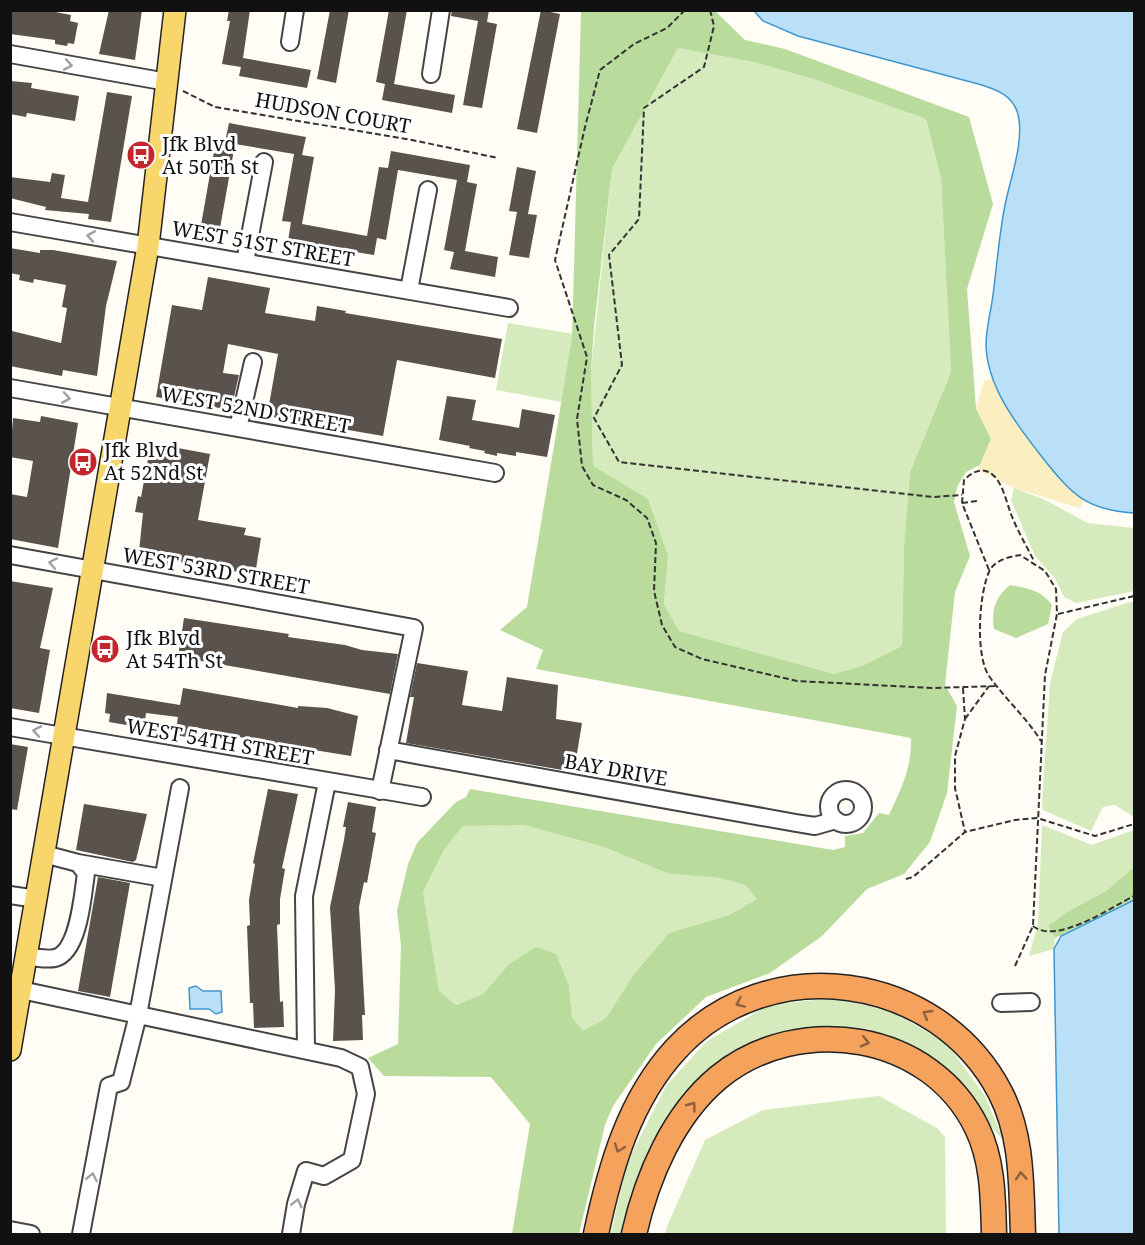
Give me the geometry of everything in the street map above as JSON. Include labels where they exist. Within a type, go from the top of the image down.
[{"type":"highway","points":[[596,1234],[610,1173],[628,1125],[651,1080],[675,1049],[714,1017],[747,999],[783,989],[827,985],[871,991],[910,1005],[952,1032],[980,1060],[1000,1093],[1014,1128],[1020,1168],[1023,1234]]},
{"type":"highway","points":[[634,1234],[644,1197],[664,1149],[684,1116],[709,1086],[729,1069],[764,1050],[800,1040],[827,1038],[865,1042],[902,1055],[935,1076],[954,1095],[976,1125],[986,1150],[992,1176],[994,1234]]},
{"type":"main road","points":[[10,1050],[63,736],[95,571],[148,246],[175,10]]},
{"type":"street","points":[[290,42],[295,10]]},
{"type":"street","points":[[431,74],[441,10]]},
{"type":"street","points":[[10,54],[167,82]]},
{"type":"street","points":[[245,262],[264,162]]},
{"type":"street","points":[[409,290],[428,190]]},
{"type":"street","name":"WEST 51ST STREET","points":[[10,222],[509,308]]},
{"type":"street","points":[[238,428],[253,362]]},
{"type":"street","name":"WEST 52ND STREET","points":[[10,388],[495,473]]},
{"type":"street","name":"WEST 53RD STREET","points":[[10,555],[414,628],[388,750]]},
{"type":"street","name":"WEST 54TH STREET","points":[[10,726],[422,797]]},
{"type":"street","points":[[380,791],[388,750]]},
{"type":"street","name":"BAY DRIVE","points":[[388,750],[815,826],[836,820]]},
{"type":"street","points":[[306,1050],[304,896],[327,782]]},
{"type":"street","points":[[81,1234],[110,1086],[121,1082],[138,1015],[180,788]]},
{"type":"street","points":[[44,854],[78,863],[164,878]]},
{"type":"street","points":[[27,957],[56,958],[70,948],[77,928],[87,873],[78,863]]},
{"type":"street","points":[[10,895],[37,899]]},
{"type":"street","points":[[21,990],[306,1050],[353,1061],[360,1067],[366,1094],[352,1160],[324,1176],[306,1171],[296,1204],[291,1234]]},
{"type":"street","points":[[1001,1003],[1031,1002]]},
{"type":"street","points":[[10,1230],[31,1234]]},
{"type":"path","points":[[685,10],[667,28],[634,44],[600,70],[582,138],[555,260],[586,357],[577,419],[582,466],[593,485],[626,500],[647,518],[656,543],[654,591],[662,625],[675,647],[702,660],[797,681],[932,688],[998,686]]},
{"type":"path","points":[[710,10],[714,26],[704,67],[644,108],[639,219],[609,255],[622,365],[594,418],[619,462],[933,497],[962,495]]},
{"type":"path","name":"HUDSON COURT","points":[[167,82],[215,107],[412,140],[498,158]]},
{"type":"path","points":[[1034,561],[1011,514],[1002,489],[993,475],[983,470],[972,472],[964,480],[962,503],[989,570],[978,628],[988,674],[1029,721],[1041,741]]},
{"type":"path","points":[[962,503],[977,501]]},
{"type":"path","points":[[989,570],[1003,559],[1020,555],[1034,561],[1045,571],[1056,590],[1057,614],[1045,675],[1033,926],[1015,966]]},
{"type":"path","points":[[1057,614],[1134,596]]},
{"type":"path","points":[[965,719],[989,686]]},
{"type":"path","points":[[963,687],[965,719],[955,756],[956,788],[965,832]]},
{"type":"path","points":[[906,879],[913,877],[965,832],[1015,820],[1037,818],[1095,836],[1134,824]]},
{"type":"path","points":[[1033,926],[1040,932],[1064,932],[1134,896]]},
{"type":"green space","points":[[581,11],[715,11],[745,40],[785,49],[969,117],[993,204],[967,289],[976,408],[991,439],[980,465],[966,472],[957,487],[954,502],[970,556],[955,592],[945,685],[957,706],[947,793],[930,842],[904,874],[867,889],[822,936],[770,973],[706,997],[656,1044],[613,1106],[605,1125],[579,1234],[512,1234],[530,1124],[491,1077],[384,1076],[368,1058],[398,1044],[401,945],[397,911],[408,864],[417,843],[456,802],[466,797],[470,789],[833,850],[845,847],[845,836],[863,833],[879,813],[889,815],[905,778],[911,749],[911,738],[536,669],[543,650],[500,630],[527,607],[572,338]],"holes":[[[678,48],[753,62],[813,79],[926,119],[941,178],[951,372],[910,472],[904,546],[902,646],[864,665],[834,674],[679,631],[664,604],[668,556],[648,499],[593,466],[591,371],[612,169]],[[524,825],[604,847],[669,874],[720,878],[745,885],[757,899],[729,915],[669,933],[634,974],[606,1018],[583,1031],[572,1017],[569,986],[556,954],[536,947],[508,965],[483,994],[456,1005],[439,991],[423,892],[444,850],[463,826]]]},
{"type":"green space","points":[[678,48],[753,62],[813,79],[926,119],[941,178],[951,372],[910,472],[904,546],[902,646],[864,665],[834,674],[679,631],[664,604],[668,556],[593,466],[591,371],[612,169]]},
{"type":"green space","points":[[508,323],[574,334],[562,402],[496,390]]},
{"type":"green space","points":[[1014,488],[1043,499],[1088,523],[1134,528],[1134,591],[1076,603],[1064,597],[1055,578],[1035,556],[1011,500]]},
{"type":"green space","points":[[1010,585],[1033,590],[1048,600],[1052,605],[1048,624],[1016,638],[994,629],[995,605]]},
{"type":"green space","points":[[1134,602],[1134,817],[1115,805],[1103,807],[1091,831],[1043,810],[1050,683],[1063,632],[1077,619]]},
{"type":"green space","points":[[524,825],[604,847],[669,874],[720,878],[745,885],[757,899],[729,915],[669,933],[634,974],[606,1018],[583,1031],[572,1017],[569,986],[508,965],[483,994],[456,1005],[439,992],[423,892],[444,850],[463,826]]},
{"type":"green space","points":[[1042,825],[1092,845],[1134,830],[1134,867],[1106,891],[1067,912],[1048,926],[1055,938],[1054,949],[1029,956],[1038,924]]},
{"type":"green space","points":[[1134,867],[1134,899],[1055,938],[1048,926],[1067,912],[1106,891]]},
{"type":"green space","points":[[833,998],[894,1012],[947,1044],[985,1096],[1004,1141],[991,1127],[967,1087],[923,1052],[865,1028],[789,1030],[734,1053],[688,1090],[655,1146],[624,1234],[611,1234],[626,1165],[666,1086],[707,1041],[769,1005]]},
{"type":"green space","points":[[879,1096],[937,1128],[945,1137],[946,1234],[665,1234],[705,1140],[763,1110]]},
{"type":"sand","points":[[992,378],[1034,444],[1084,502],[1079,508],[1014,488],[978,470],[991,439],[976,408],[984,381]]},
{"type":"water","points":[[754,11],[1134,11],[1134,513],[1092,504],[1072,491],[1032,445],[1005,405],[992,376],[986,345],[987,333],[1003,216],[1020,133],[1017,111],[1011,101],[998,91],[982,85],[798,36],[763,21]]},
{"type":"water","points":[[1134,900],[1134,1234],[1059,1234],[1054,949],[1061,936]]},
{"type":"water","points":[[196,986],[203,991],[221,991],[222,1012],[216,1014],[209,1009],[190,1009],[189,988]]},
{"type":"building","points":[[10,10],[45,10],[71,15],[70,21],[78,23],[74,44],[68,43],[67,46],[55,44],[55,40],[10,34]]},
{"type":"building","points":[[109,10],[142,10],[135,60],[99,54]]},
{"type":"building","points":[[229,10],[250,10],[243,58],[311,70],[307,88],[239,76],[241,67],[222,64],[230,21],[227,21]]},
{"type":"building","points":[[330,10],[349,10],[336,83],[317,79]]},
{"type":"building","points":[[389,10],[407,10],[394,84],[455,95],[452,113],[382,100],[385,84],[376,82]]},
{"type":"building","points":[[452,10],[489,10],[487,22],[497,24],[482,108],[463,105],[478,21],[451,16]]},
{"type":"building","points":[[541,10],[560,14],[537,133],[517,129]]},
{"type":"building","points":[[10,81],[32,83],[31,88],[79,96],[75,121],[27,113],[26,117],[10,114]]},
{"type":"building","points":[[107,92],[132,96],[111,222],[88,219],[89,214],[45,210],[46,207],[10,198],[10,177],[50,182],[52,173],[65,175],[61,198],[88,202]]},
{"type":"building","points":[[229,123],[306,137],[302,155],[314,157],[302,224],[367,236],[379,167],[388,168],[391,151],[470,165],[467,182],[477,184],[465,251],[498,257],[495,277],[450,269],[454,252],[444,250],[457,180],[398,170],[386,240],[377,238],[374,255],[288,241],[291,222],[282,221],[294,154],[235,144],[220,228],[201,225],[216,140],[225,142]]},
{"type":"building","points":[[517,167],[536,171],[528,214],[537,215],[529,258],[509,255],[517,212],[509,211]]},
{"type":"building","points":[[10,248],[40,253],[40,250],[53,250],[117,261],[106,306],[97,376],[63,370],[62,376],[10,366],[12,331],[61,343],[67,308],[62,307],[66,285],[34,279],[33,283],[19,280],[20,275],[10,273]]},
{"type":"building","points":[[208,277],[270,288],[265,313],[315,321],[317,306],[346,311],[345,313],[502,339],[495,378],[397,360],[383,436],[267,416],[278,354],[228,344],[223,373],[239,375],[231,410],[156,397],[172,305],[202,310]]},
{"type":"building","points":[[447,396],[476,400],[472,420],[519,428],[522,409],[555,415],[547,457],[516,452],[516,456],[497,453],[497,456],[469,448],[470,446],[439,440]]},
{"type":"building","points":[[41,416],[78,423],[58,548],[10,539],[10,494],[27,497],[33,461],[10,457],[13,418],[40,422]]},
{"type":"building","points":[[151,443],[210,454],[198,520],[246,528],[244,535],[261,538],[255,575],[175,561],[174,567],[138,561],[143,513],[135,512],[138,496],[141,497]]},
{"type":"building","points":[[10,581],[53,588],[40,648],[50,650],[39,713],[10,708]]},
{"type":"building","points":[[184,618],[289,634],[288,637],[345,645],[362,650],[398,654],[390,694],[178,657]]},
{"type":"building","points":[[417,663],[468,671],[462,705],[502,711],[507,677],[558,685],[556,719],[582,723],[574,772],[406,743],[414,697],[410,697]]},
{"type":"building","points":[[183,688],[298,708],[298,706],[327,708],[358,716],[351,756],[253,740],[195,727],[193,738],[175,735],[178,717],[146,713],[144,728],[109,722],[110,714],[105,713],[107,693],[180,705]]},
{"type":"building","points":[[10,744],[28,747],[17,810],[10,809]]},
{"type":"building","points":[[268,789],[298,794],[282,868],[285,869],[280,899],[280,924],[277,925],[280,1002],[283,1001],[284,1027],[254,1028],[253,1003],[250,1003],[247,926],[250,925],[249,900],[255,864],[253,863]]},
{"type":"building","points":[[348,802],[376,807],[372,832],[376,833],[367,883],[364,882],[359,907],[365,1015],[362,1015],[363,1040],[333,1041],[335,990],[330,907],[344,840],[346,827],[343,827]]},
{"type":"building","points":[[84,804],[147,814],[136,860],[133,862],[76,850]]},
{"type":"building","points":[[98,877],[130,883],[110,997],[78,991]]},
{"type":"place","name":"Jfk Blvd At 50Th St","points":[[141,155]]},
{"type":"place","name":"Jfk Blvd At 52Nd St","points":[[83,462]]},
{"type":"place","name":"Jfk Blvd At 54Th St","points":[[105,649]]}]
